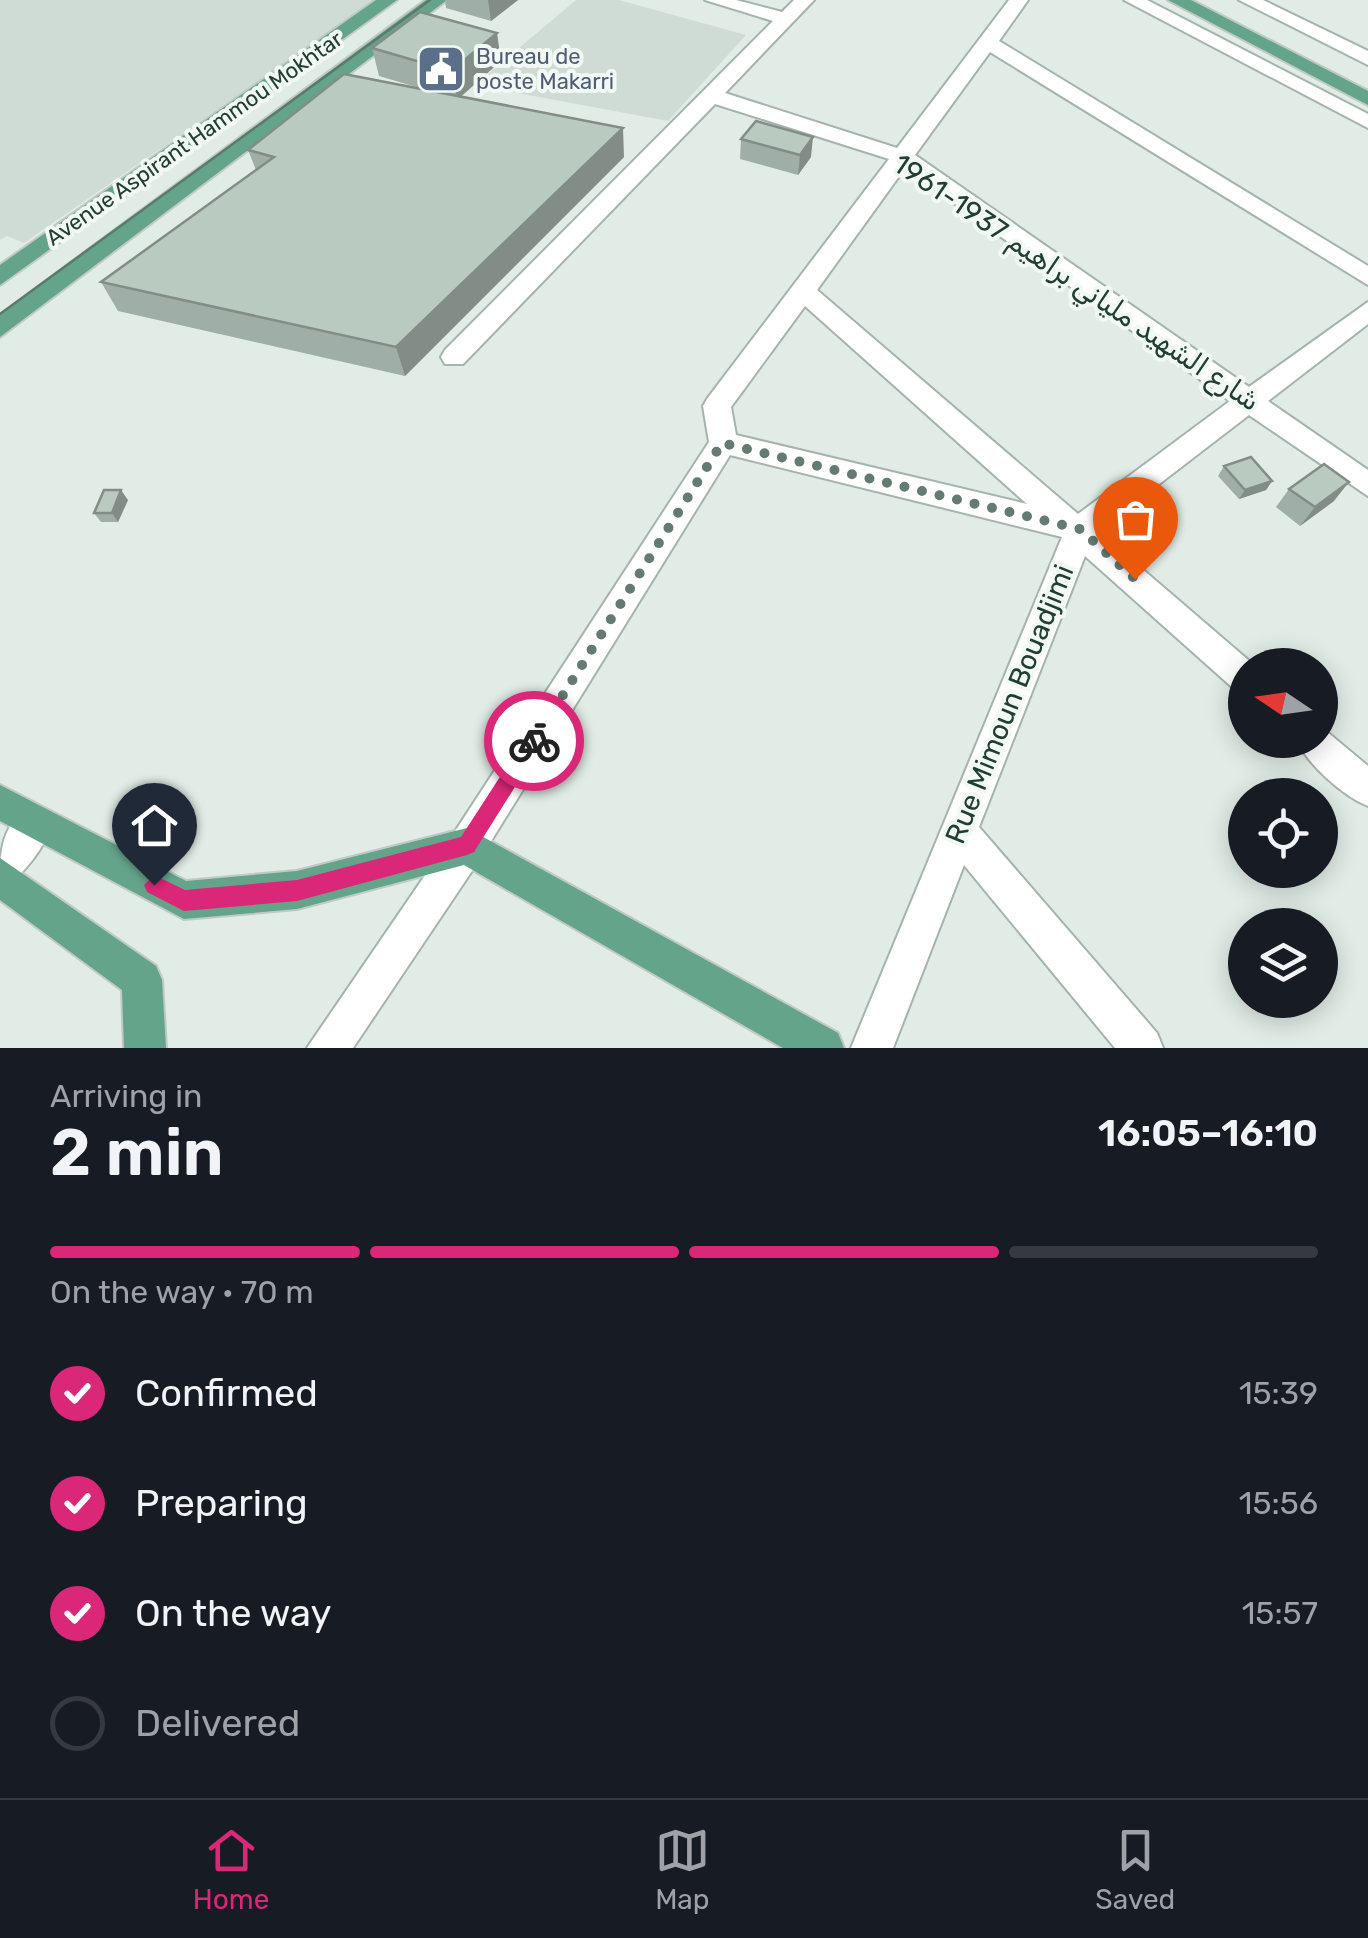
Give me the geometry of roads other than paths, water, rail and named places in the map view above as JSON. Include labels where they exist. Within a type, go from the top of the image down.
[{"type":"main road","name":"Avenue Aspirant Hammou Mokhtar","points":[[0,277],[388,0]]},
{"type":"main road","points":[[0,328],[438,0]]},
{"type":"main road","points":[[1176,0],[1368,99]]},
{"type":"main road","points":[[1202,0],[1368,84]]},
{"type":"main road","points":[[0,802],[184,900],[297,890],[467,846],[823,1048]]},
{"type":"main road","points":[[0,877],[142,980],[144,1048]]},
{"type":"street","points":[[714,0],[786,19]]},
{"type":"street","points":[[454,356],[805,0]]},
{"type":"street","points":[[328,1048],[467,846],[722,443],[717,406],[1019,0]]},
{"type":"street","points":[[1133,0],[1368,122]]},
{"type":"street","points":[[1248,0],[1368,59]]},
{"type":"street","points":[[989,43],[1368,277]]},
{"type":"street","name":"شارع الشهيد ملياني براهيم 1937-1961","points":[[712,96],[904,157],[1368,485]]},
{"type":"street","points":[[802,290],[1080,529],[1228,663]]},
{"type":"street","name":"Rue Mimoun Bouadjimi","points":[[872,1048],[1080,529],[1368,312]]},
{"type":"street","points":[[722,443],[1080,529]]},
{"type":"street","points":[[1334,758],[1368,789]]},
{"type":"street","points":[[0,869],[36,824]]},
{"type":"street","points":[[958,831],[1142,1048]]},
{"type":"tram line","points":[[0,314],[430,0]]},
{"type":"place","name":"Bureau de poste Makarri","points":[[441,69]]}]
